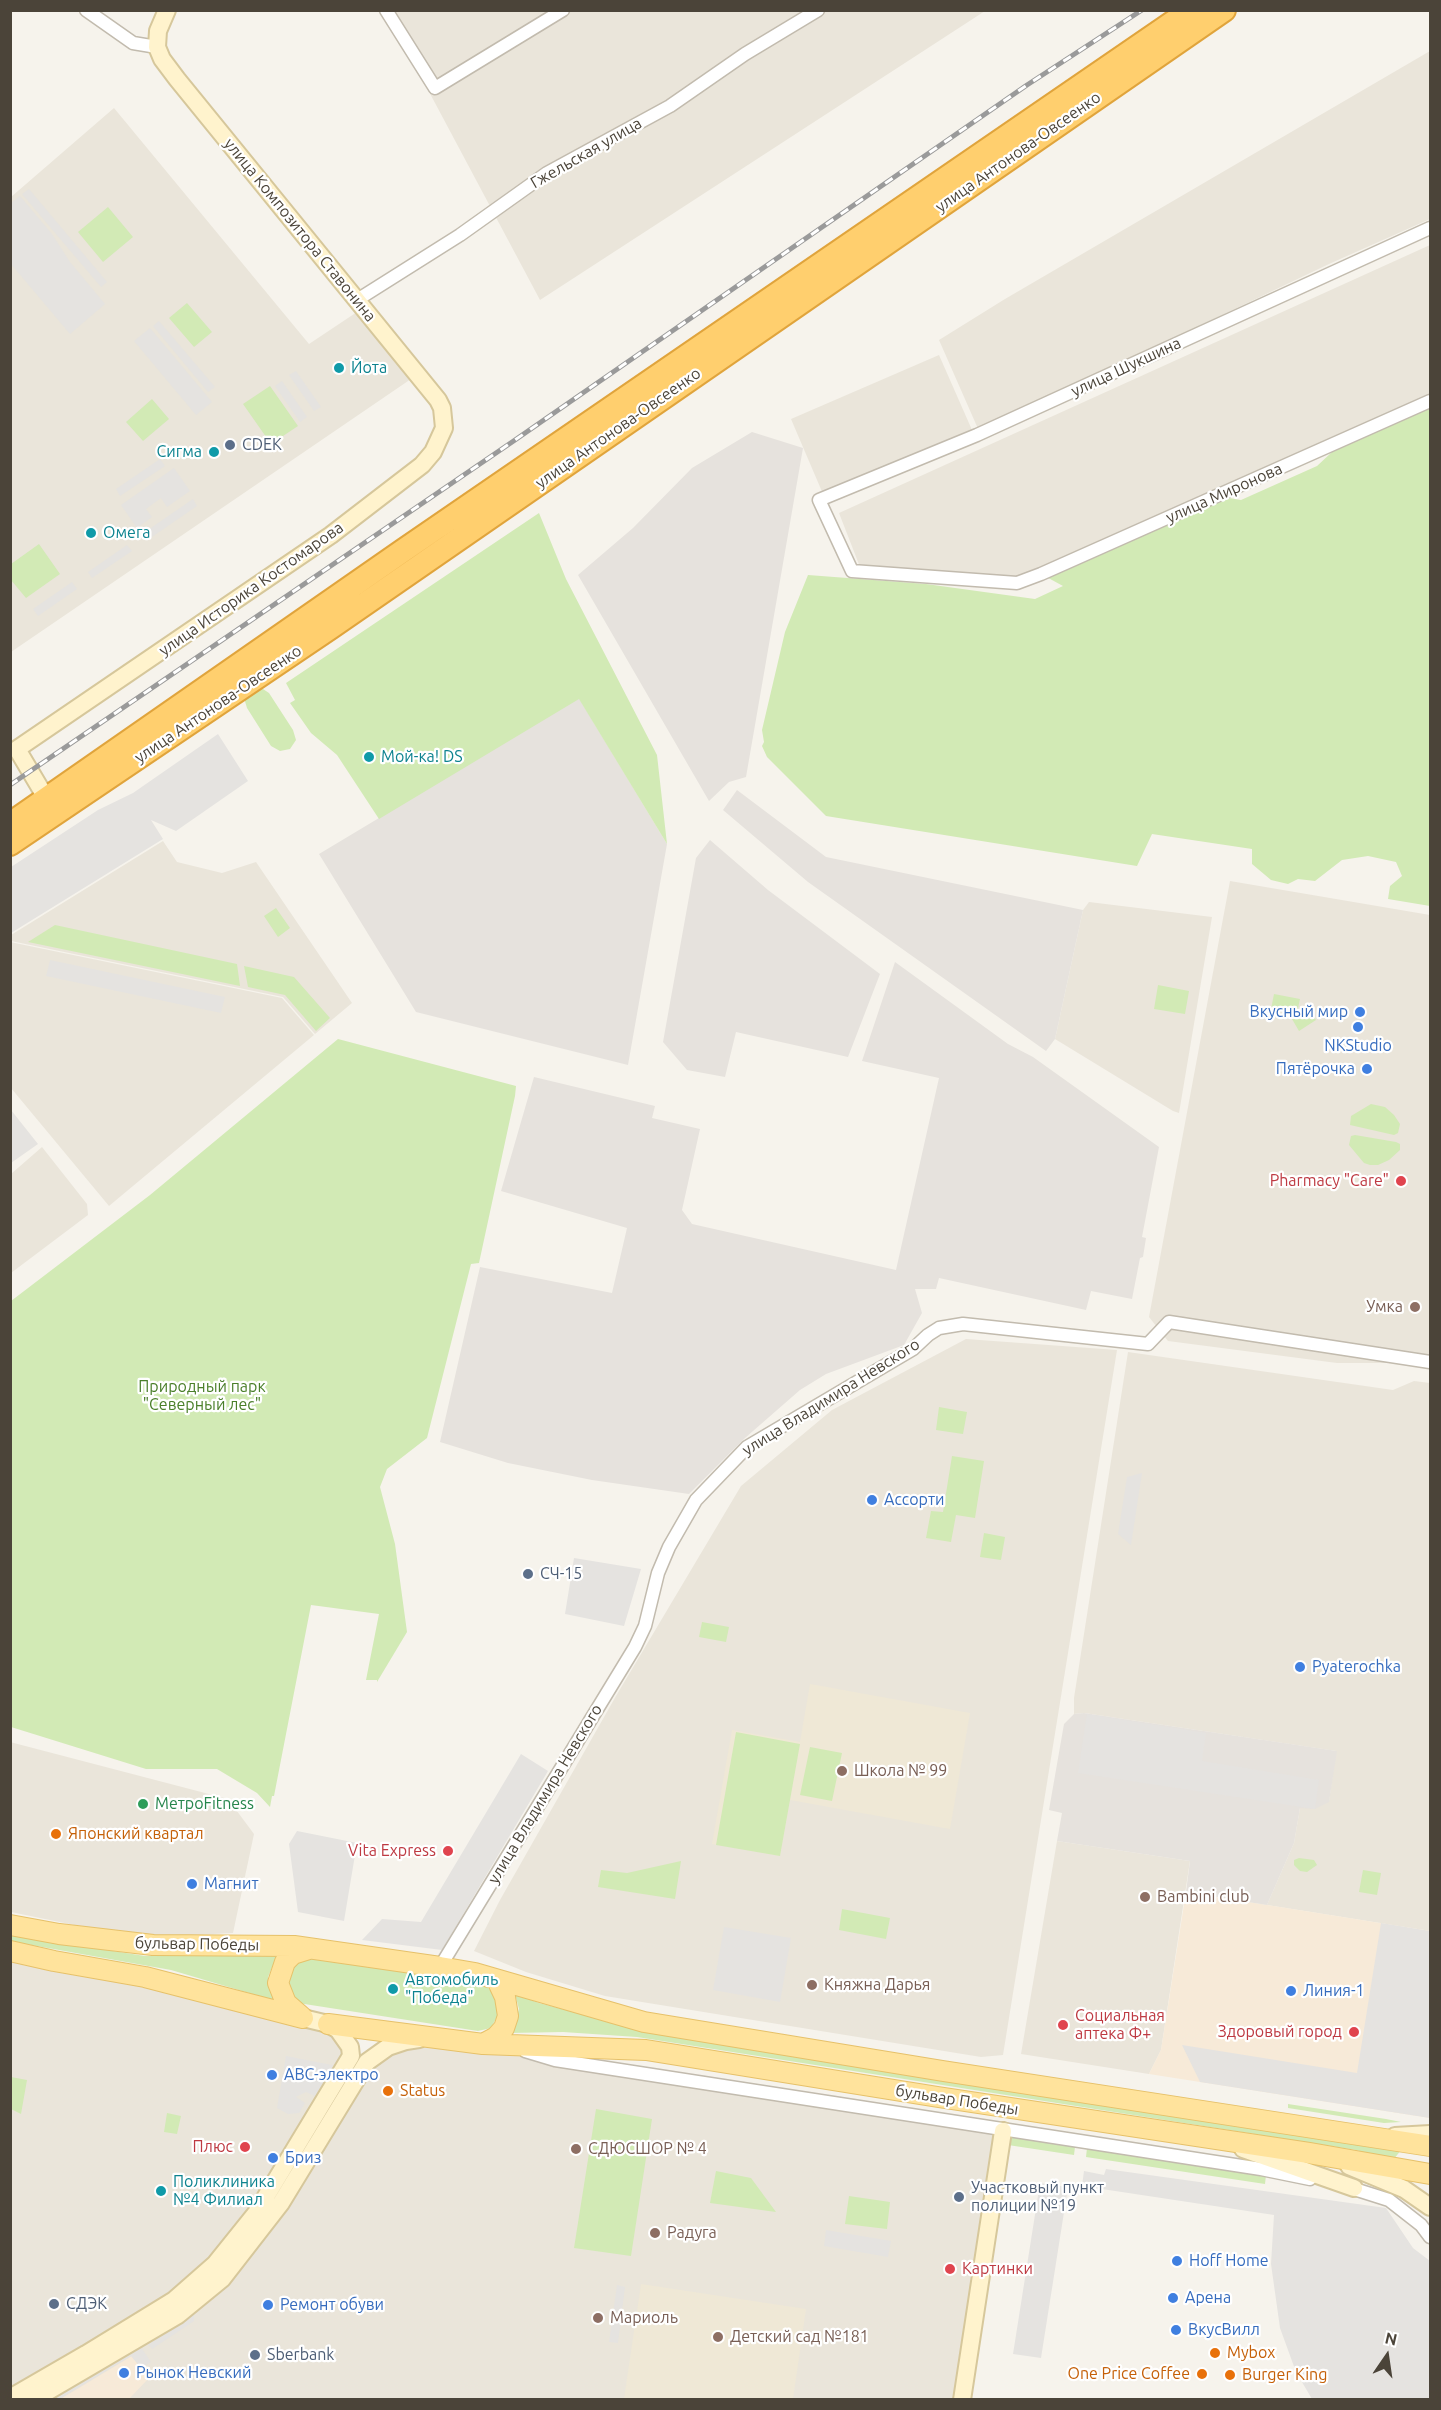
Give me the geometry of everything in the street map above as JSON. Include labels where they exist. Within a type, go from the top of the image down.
[{"type":"highway","name":"улица Антонова-Овсеенко","points":[[10,824],[51,806],[330,628],[1191,10]]},
{"type":"highway","name":"улица Антонова-Овсеенко","points":[[826,274],[1224,10]]},
{"type":"highway","name":"улица Антонова-Овсеенко","points":[[10,844],[51,806]]},
{"type":"main road","name":"бульвар Победы","points":[[10,1925],[153,1946],[259,1945],[312,1948],[440,1967],[475,1973],[644,2022],[1431,2146]]},
{"type":"main road","points":[[303,2018],[286,2003],[278,1983],[285,1962],[293,1954],[312,1948]]},
{"type":"main road","name":"бульвар Победы","points":[[10,1951],[146,1977],[303,2018]]},
{"type":"main road","points":[[483,2044],[496,2037],[504,2028],[508,2016],[506,1997],[497,1980]]},
{"type":"main road","name":"бульвар Победы","points":[[328,2024],[483,2044],[646,2050],[1431,2174]]},
{"type":"street","points":[[86,10],[133,42],[160,53],[158,31],[166,10]]},
{"type":"street","points":[[386,10],[435,88],[563,10]]},
{"type":"street","name":"Гжельская улица","points":[[357,300],[460,236],[547,173],[670,106],[746,54],[818,10]]},
{"type":"street","name":"улица Композитора Ставонина","points":[[160,53],[177,79],[438,400]]},
{"type":"street","name":"улица Шукшина","points":[[1017,583],[852,571],[819,500],[976,435],[1431,228]]},
{"type":"street","name":"улица Историка Костомарова","points":[[51,806],[14,751],[331,535],[422,465],[433,452],[444,428],[442,408],[438,400]]},
{"type":"street","name":"улица Миронова","points":[[1017,583],[1431,401]]},
{"type":"street","name":"улица Владимира Невского","points":[[440,1967],[635,1647],[645,1626],[658,1573],[669,1547],[696,1500],[747,1447],[913,1349],[939,1328],[963,1324],[1148,1344],[1169,1322],[1431,1362]]},
{"type":"street","name":"бульвар Победы","points":[[303,2018],[328,2024]]},
{"type":"street","points":[[10,2398],[174,2300],[215,2264],[269,2194],[351,2056],[346,2039],[328,2024]]},
{"type":"street","points":[[33,2400],[178,2315],[222,2279],[281,2203],[367,2062],[388,2047],[406,2040],[429,2038]]},
{"type":"street","points":[[510,2046],[555,2060],[1003,2131],[1261,2169],[1354,2188]]},
{"type":"street","points":[[962,2400],[1003,2131]]},
{"type":"street","points":[[1374,2137],[1431,2134]]},
{"type":"street","points":[[1217,2140],[1389,2200],[1421,2225],[1431,2237]]},
{"type":"street","points":[[1308,2153],[1368,2172],[1404,2189],[1431,2207]]},
{"type":"shaded area","points":[[386,11],[985,11],[540,300]]},
{"type":"shaded area","points":[[1430,51],[1430,219],[1329,264],[979,431],[939,340],[1005,299]]},
{"type":"shaded area","points":[[114,108],[309,344],[357,312],[411,379],[11,652],[11,197]]},
{"type":"shaded area","points":[[29,189],[107,282],[101,287],[22,194]]},
{"type":"shaded area","points":[[20,196],[105,304],[70,334],[11,264],[11,203]]},
{"type":"shaded area","points":[[1430,245],[1430,396],[1046,568],[1006,580],[860,567],[839,513]]},
{"type":"shaded area","points":[[159,321],[215,387],[208,392],[153,326]]},
{"type":"shaded area","points":[[150,328],[212,402],[196,415],[134,341]]},
{"type":"shaded area","points":[[939,355],[972,430],[823,494],[791,419]]},
{"type":"shaded area","points":[[296,371],[321,407],[314,411],[289,375]]},
{"type":"shaded area","points":[[282,381],[307,417],[300,422],[275,386]]},
{"type":"shaded area","points":[[752,432],[803,448],[746,777],[729,782],[709,801],[578,575],[633,528],[692,468]]},
{"type":"shaded area","points":[[160,459],[165,466],[120,496],[116,489]]},
{"type":"shaded area","points":[[174,468],[190,491],[167,507],[161,498],[146,509],[152,517],[137,528],[121,505]]},
{"type":"shaded area","points":[[193,499],[197,506],[149,539],[145,532]]},
{"type":"shaded area","points":[[127,545],[132,551],[92,578],[88,572]]},
{"type":"shaded area","points":[[72,582],[77,589],[38,616],[33,609]]},
{"type":"shaded area","points":[[579,698],[667,844],[628,1065],[416,1012],[319,854]]},
{"type":"shaded area","points":[[218,734],[248,781],[176,831],[151,820],[163,839],[11,933],[11,867],[98,810],[133,793]]},
{"type":"shaded area","points":[[737,790],[826,857],[1083,910],[1055,1039],[1046,1051],[808,882],[723,810]]},
{"type":"shaded area","points":[[710,840],[768,890],[880,974],[848,1057],[736,1032],[725,1077],[687,1070],[663,1042],[696,858]]},
{"type":"shaded area","points":[[163,841],[177,862],[222,873],[256,862],[352,1003],[315,1034],[283,997],[11,941],[11,935]]},
{"type":"shaded area","points":[[1230,881],[1430,915],[1430,1363],[1337,1363],[1168,1341],[1149,1317]]},
{"type":"shaded area","points":[[1089,902],[1212,917],[1179,1113],[1055,1039],[1083,910]]},
{"type":"shaded area","points":[[10,942],[282,998],[314,1035],[109,1206],[11,1088]]},
{"type":"shaded area","points":[[50,960],[225,997],[221,1013],[46,976]]},
{"type":"shaded area","points":[[895,962],[1008,1044],[1033,1057],[1159,1147],[1142,1237],[1146,1238],[1143,1257],[1140,1258],[1132,1299],[1091,1291],[1086,1310],[939,1278],[936,1289],[915,1289],[922,1313],[904,1345],[826,1374],[800,1390],[745,1438],[689,1494],[592,1480],[508,1463],[440,1442],[480,1267],[612,1293],[627,1228],[501,1191],[534,1077],[655,1106],[652,1118],[700,1129],[682,1210],[692,1224],[896,1270],[939,1078],[862,1061]]},
{"type":"shaded area","points":[[11,1110],[38,1144],[10,1163]]},
{"type":"shaded area","points":[[42,1147],[87,1204],[88,1215],[11,1273],[11,1174]]},
{"type":"shaded area","points":[[966,1339],[1117,1350],[1003,2055],[981,2057],[605,1996],[526,1972],[474,1951],[500,1900],[616,1696],[741,1486],[832,1410]]},
{"type":"shaded area","points":[[1128,1352],[1393,1390],[1414,1381],[1430,1383],[1430,1931],[1267,1905],[1294,1843],[1300,1808],[1329,1801],[1336,1751],[1084,1713],[1074,1714],[1074,1698]]},
{"type":"shaded area","points":[[1142,1473],[1131,1545],[1118,1534],[1127,1477]]},
{"type":"shaded area","points":[[574,1558],[641,1569],[624,1626],[565,1614]]},
{"type":"shaded area","name":"Школа № 99","points":[[810,1684],[970,1713],[950,1829],[790,1800],[780,1856],[712,1844],[732,1730],[800,1742]]},
{"type":"shaded area","points":[[1084,1713],[1337,1751],[1329,1802],[1315,1809],[1300,1808],[1294,1843],[1267,1905],[1186,1892],[1190,1861],[1057,1841],[1062,1813],[1049,1810],[1064,1724],[1074,1714]]},
{"type":"shaded area","points":[[1087,1714],[1206,1733],[1202,1761],[1319,1780],[1315,1809],[1078,1773]]},
{"type":"shaded area","points":[[10,1742],[228,1799],[254,1834],[233,1933],[174,1936],[113,1933],[11,1912]]},
{"type":"shaded area","points":[[521,1754],[548,1771],[442,1950],[362,1940],[382,1919],[421,1922]]},
{"type":"shaded area","points":[[297,1831],[357,1843],[344,1921],[298,1912],[289,1844]]},
{"type":"shaded area","points":[[1057,1841],[1190,1861],[1161,2050],[1149,2074],[1021,2054]]},
{"type":"shaded area","points":[[1186,1892],[1430,1931],[1430,2118],[1149,2074],[1161,2050]]},
{"type":"shaded area","points":[[1381,1923],[1430,1931],[1430,2118],[1200,2082],[1182,2045],[1357,2073]]},
{"type":"shaded area","points":[[724,1927],[791,1938],[780,2002],[713,1990]]},
{"type":"shaded area","points":[[11,1951],[328,2024],[350,2047],[215,2264],[11,2398]]},
{"type":"shaded area","points":[[429,2038],[1003,2131],[962,2399],[33,2400],[178,2315],[367,2062]]},
{"type":"shaded area","points":[[286,2056],[337,2066],[317,2097],[306,2092],[296,2097],[305,2103],[299,2113],[288,2114],[277,2108]]},
{"type":"shaded area","points":[[1106,2169],[1386,2208],[1413,2248],[1430,2261],[1430,2399],[1312,2399],[1296,2372],[1280,2328],[1271,2264],[1274,2215],[1082,2186],[1084,2171],[1104,2175]]},
{"type":"shaded area","points":[[1040,2183],[1068,2187],[1041,2358],[1013,2354]]},
{"type":"shaded area","points":[[826,2230],[891,2241],[888,2257],[824,2246]]},
{"type":"shaded area","name":"Детский сад №181","points":[[641,2284],[806,2309],[793,2399],[624,2399]]},
{"type":"shaded area","points":[[617,2285],[625,2287],[618,2343],[609,2342]]},
{"type":"shaded area","points":[[194,2310],[194,2321],[152,2349],[145,2340]]},
{"type":"shaded area","points":[[136,2340],[151,2362],[141,2368],[131,2356],[59,2399],[33,2400]]},
{"type":"shaded area","name":"Рынок Невский","points":[[132,2356],[149,2378],[130,2398],[59,2400]]},
{"type":"green space","points":[[108,207],[133,237],[103,262],[78,232]]},
{"type":"green space","points":[[187,303],[212,332],[194,347],[169,318]]},
{"type":"green space","points":[[270,386],[298,426],[271,444],[243,404]]},
{"type":"green space","points":[[152,399],[169,419],[143,441],[126,422]]},
{"type":"green space","points":[[1430,401],[1430,906],[1388,899],[1390,886],[1402,876],[1396,862],[1368,856],[1342,860],[1315,881],[1298,879],[1288,884],[1271,880],[1252,864],[1252,849],[1152,834],[1137,866],[826,816],[767,757],[762,746],[764,742],[762,730],[785,632],[808,575],[926,584],[1035,599],[1063,586],[1041,574],[1217,496],[1241,500],[1317,466],[1346,439]]},
{"type":"green space","points":[[539,513],[566,579],[657,755],[667,844],[579,699],[379,819],[337,755],[311,733],[290,703],[295,700],[286,683]]},
{"type":"green space","points":[[39,544],[60,574],[26,598],[11,580],[11,564]]},
{"type":"green space","points":[[260,687],[269,693],[293,730],[296,740],[290,749],[280,751],[271,746],[247,708],[244,698]]},
{"type":"green space","points":[[276,908],[290,928],[278,937],[264,916]]},
{"type":"green space","points":[[55,925],[237,964],[240,986],[28,942]]},
{"type":"green space","points":[[244,966],[294,977],[330,1018],[316,1031],[285,995],[248,987]]},
{"type":"green space","points":[[1158,985],[1189,991],[1185,1014],[1154,1009]]},
{"type":"green space","points":[[1274,994],[1300,999],[1297,1013],[1271,1009]]},
{"type":"green space","points":[[1308,1008],[1316,1020],[1299,1031],[1292,1019]]},
{"type":"green space","name":"Природный парк \"Северный лес\"","points":[[338,1039],[516,1086],[479,1263],[471,1264],[427,1438],[387,1469],[380,1487],[395,1544],[407,1632],[377,1682],[377,1680],[366,1680],[379,1614],[311,1605],[270,1807],[257,1793],[217,1769],[146,1769],[11,1727],[11,1301],[150,1195]]},
{"type":"green space","points":[[1371,1104],[1385,1107],[1394,1115],[1400,1124],[1398,1133],[1394,1135],[1350,1125],[1351,1116]]},
{"type":"green space","points":[[1351,1136],[1396,1142],[1400,1144],[1400,1150],[1389,1160],[1378,1165],[1364,1163],[1349,1145]]},
{"type":"green space","points":[[939,1407],[967,1412],[963,1434],[936,1430]]},
{"type":"green space","points":[[952,1456],[984,1461],[975,1518],[956,1515],[951,1542],[926,1538],[931,1511],[943,1512]]},
{"type":"green space","points":[[984,1533],[1005,1537],[1001,1560],[980,1557]]},
{"type":"green space","points":[[702,1622],[729,1627],[726,1642],[699,1637]]},
{"type":"green space","points":[[736,1732],[800,1744],[780,1856],[716,1845]]},
{"type":"green space","points":[[810,1747],[842,1753],[832,1801],[800,1795]]},
{"type":"green space","points":[[1299,1858],[1314,1860],[1317,1865],[1307,1872],[1300,1871],[1294,1865],[1294,1860]]},
{"type":"green space","points":[[681,1861],[675,1899],[598,1887],[601,1870],[627,1873]]},
{"type":"green space","points":[[1363,1870],[1381,1873],[1377,1895],[1359,1892]]},
{"type":"green space","points":[[842,1909],[890,1918],[886,1939],[839,1930]]},
{"type":"green space","points":[[11,1935],[145,1956],[281,1956],[273,1965],[268,1977],[269,1989],[276,2001],[171,1970],[11,1941]]},
{"type":"green space","points":[[314,1956],[487,1987],[496,1995],[499,2013],[491,2028],[478,2031],[298,2003],[288,1993],[286,1980],[290,1968],[300,1959]]},
{"type":"green space","points":[[515,1994],[539,2003],[642,2030],[1402,2149],[1393,2160],[1356,2150],[637,2037],[563,2032],[508,2033],[514,2027],[519,2009]]},
{"type":"green space","points":[[11,2077],[27,2080],[21,2114],[11,2109]]},
{"type":"green space","points":[[1288,2104],[1401,2122],[1384,2123],[1288,2108]]},
{"type":"green space","points":[[596,2109],[652,2119],[631,2256],[574,2248]]},
{"type":"green space","points":[[167,2113],[181,2116],[177,2134],[164,2132]]},
{"type":"green space","points":[[1010,2136],[1075,2147],[1074,2155],[1008,2145]]},
{"type":"green space","points":[[1087,2148],[1266,2175],[1265,2184],[1086,2157]]},
{"type":"green space","points":[[716,2171],[751,2178],[776,2212],[710,2203]]},
{"type":"green space","points":[[849,2196],[890,2202],[887,2229],[845,2224]]},
{"type":"railway","points":[[10,785],[515,440],[1027,85],[1142,10]]},
{"type":"place","name":"Йота","points":[[339,368]]},
{"type":"place","name":"CDEK","points":[[230,445]]},
{"type":"place","name":"Сигма","points":[[214,452]]},
{"type":"place","name":"Омега","points":[[91,533]]},
{"type":"place","name":"Мой-ка! DS","points":[[369,757]]},
{"type":"place","name":"Вкусный мир","points":[[1360,1012]]},
{"type":"place","name":"NKStudio","points":[[1358,1027]]},
{"type":"place","name":"Пятёрочка","points":[[1367,1069]]},
{"type":"place","name":"Pharmacy \"Care\"","points":[[1401,1181]]},
{"type":"place","name":"Умка","points":[[1415,1307]]},
{"type":"place","name":"Ассорти","points":[[872,1500]]},
{"type":"place","name":"СЧ-15","points":[[528,1574]]},
{"type":"place","name":"Pyaterochka","points":[[1300,1667]]},
{"type":"place","name":"Школа № 99","points":[[842,1771]]},
{"type":"place","name":"МетроFitness","points":[[143,1804]]},
{"type":"place","name":"Японский квартал","points":[[56,1834]]},
{"type":"place","name":"Vita Express","points":[[448,1851]]},
{"type":"place","name":"Магнит","points":[[192,1884]]},
{"type":"place","name":"Bambini club","points":[[1145,1897]]},
{"type":"place","name":"Княжна Дарья","points":[[812,1985]]},
{"type":"place","name":"Автомобиль \"Победа\"","points":[[393,1989]]},
{"type":"place","name":"Линия-1","points":[[1291,1991]]},
{"type":"place","name":"Социальная аптека Ф+","points":[[1063,2025]]},
{"type":"place","name":"Здоровый город","points":[[1354,2032]]},
{"type":"place","name":"АВС-электро","points":[[272,2075]]},
{"type":"place","name":"Status","points":[[388,2091]]},
{"type":"place","name":"Плюс","points":[[245,2147]]},
{"type":"place","name":"СДЮСШОР № 4","points":[[576,2149]]},
{"type":"place","name":"Бриз","points":[[273,2158]]},
{"type":"place","name":"Поликлиника №4 Филиал","points":[[161,2191]]},
{"type":"place","name":"Участковый пункт полиции №19","points":[[959,2197]]},
{"type":"place","name":"Радуга","points":[[655,2233]]},
{"type":"place","name":"Hoff Home","points":[[1177,2261]]},
{"type":"place","name":"Картинки","points":[[950,2269]]},
{"type":"place","name":"Арена","points":[[1173,2298]]},
{"type":"place","name":"СДЭК","points":[[54,2304]]},
{"type":"place","name":"Ремонт обуви","points":[[268,2305]]},
{"type":"place","name":"Мариоль","points":[[598,2318]]},
{"type":"place","name":"ВкусВилл","points":[[1176,2330]]},
{"type":"place","name":"Детский сад №181","points":[[718,2337]]},
{"type":"place","name":"Mybox","points":[[1215,2353]]},
{"type":"place","name":"Sberbank","points":[[255,2355]]},
{"type":"place","name":"Рынок Невский","points":[[124,2373]]},
{"type":"place","name":"One Price Coffee","points":[[1202,2374]]},
{"type":"place","name":"Burger King","points":[[1230,2375]]}]
